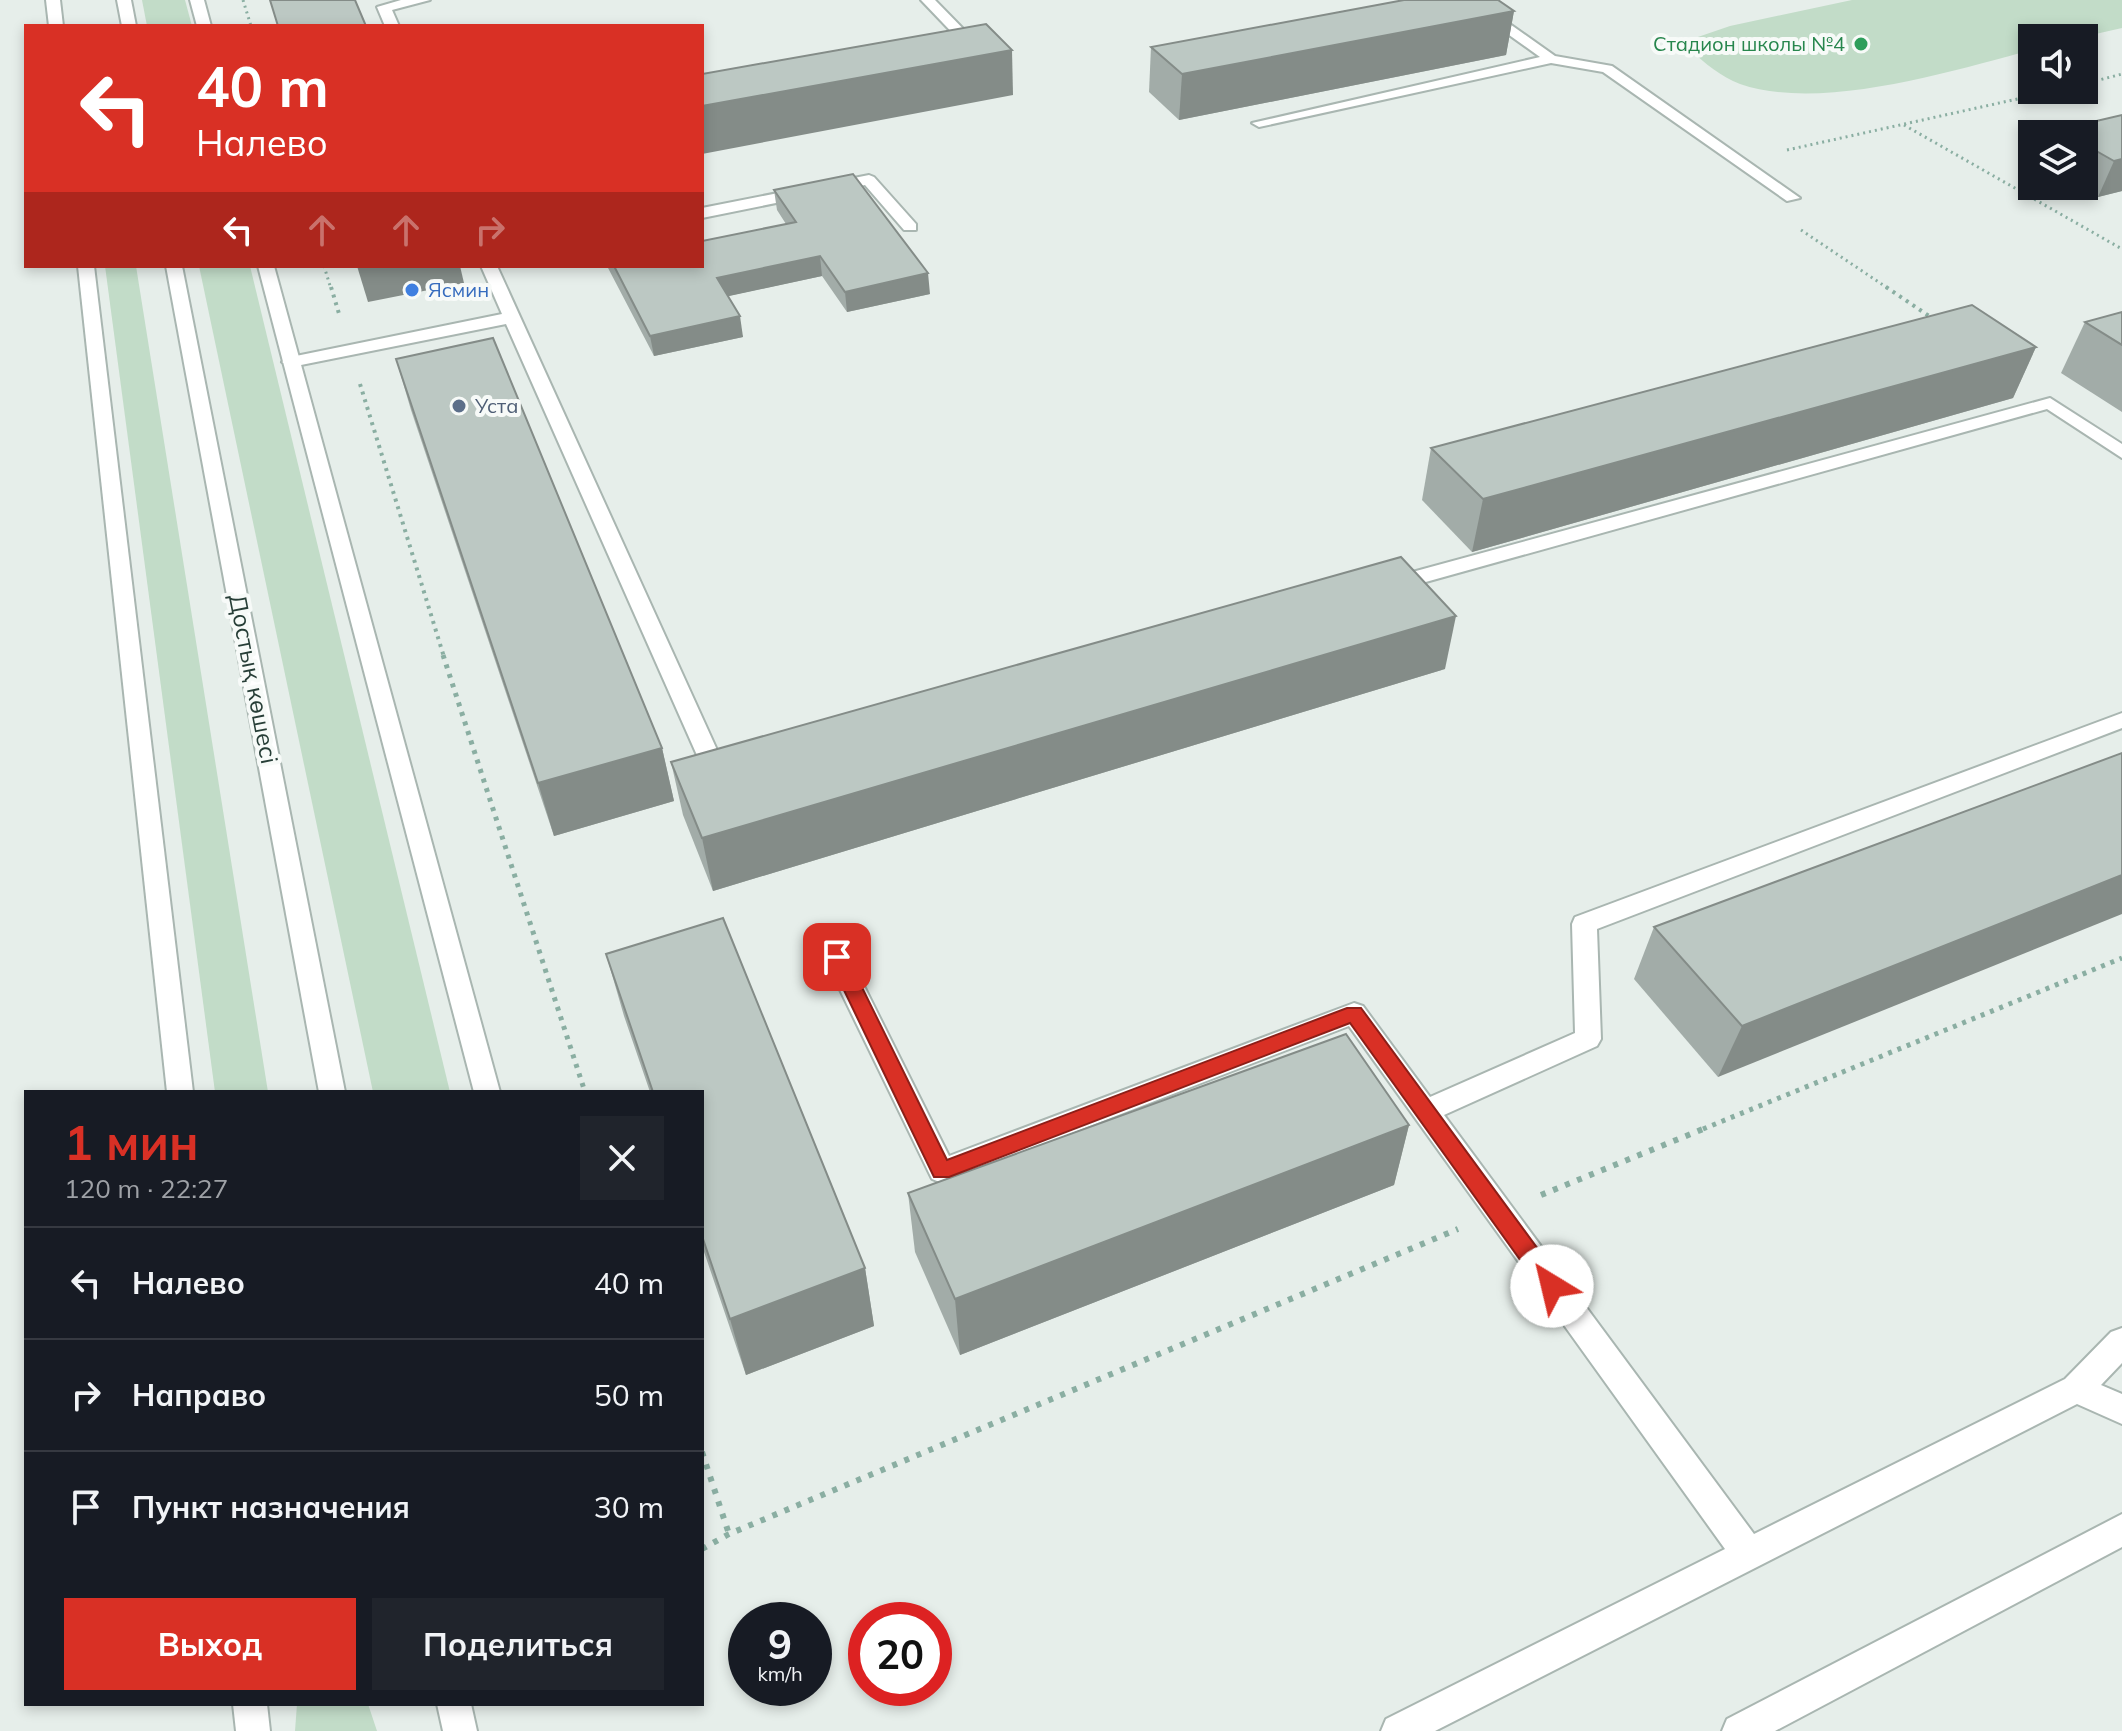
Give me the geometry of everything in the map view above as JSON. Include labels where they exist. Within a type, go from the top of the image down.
[{"type":"street","points":[[53,0],[56,24]]},
{"type":"street","points":[[124,0],[129,24]]},
{"type":"street","points":[[197,0],[203,24]]},
{"type":"street","points":[[391,24],[384,7],[423,0]]},
{"type":"street","points":[[928,0],[973,47],[943,52]]},
{"type":"street","points":[[1467,0],[1551,59]]},
{"type":"street","points":[[1259,123],[1551,59],[1607,69],[1792,198]]},
{"type":"street","points":[[704,213],[869,180],[910,227]]},
{"type":"street","points":[[86,268],[180,1090]]},
{"type":"street","name":"Достық көшесі","points":[[174,268],[332,1090]]},
{"type":"street","points":[[267,268],[486,1090]]},
{"type":"street","points":[[490,268],[715,771],[745,763]]},
{"type":"street","points":[[291,362],[510,318]]},
{"type":"street","points":[[1374,589],[2050,403],[2122,452]]},
{"type":"street","points":[[1425,1111],[1588,1039],[1584,924],[2122,720]]},
{"type":"street","points":[[837,957],[942,1171],[1354,1013],[1749,1555]]},
{"type":"street","points":[[1398,1731],[2076,1389],[2122,1342]]},
{"type":"street","points":[[2076,1389],[2122,1409]]},
{"type":"street","points":[[1739,1731],[2122,1530]]},
{"type":"street","points":[[250,1706],[253,1731]]},
{"type":"street","points":[[454,1706],[460,1731]]},
{"type":"path","points":[[243,0],[250,24]]},
{"type":"path","points":[[2098,80],[2122,74]]},
{"type":"path","points":[[1738,161],[2018,99]]},
{"type":"path","points":[[1903,124],[2122,249]]},
{"type":"path","points":[[1793,225],[1933,320]]},
{"type":"path","points":[[325,268],[407,543],[584,1090]]},
{"type":"path","points":[[704,1548],[729,1534],[1499,1212],[2122,958]]},
{"type":"path","points":[[704,1458],[729,1534]]},
{"type":"green space","points":[[142,0],[185,0],[191,24],[147,24]]},
{"type":"green space","name":"Стадион школы №4","points":[[1852,0],[2122,0],[2122,28],[2098,33],[2098,24],[2018,24],[2018,54],[1925,77],[1847,91],[1772,91],[1740,84],[1720,74],[1690,50],[1692,39],[1730,26]]},
{"type":"green space","points":[[105,268],[136,268],[268,1090],[215,1090]]},
{"type":"green space","points":[[199,268],[250,268],[450,1090],[373,1090]]},
{"type":"green space","points":[[297,1706],[369,1706],[377,1731],[295,1731]]},
{"type":"building","points":[[270,0],[355,0],[365,24],[277,24]]},
{"type":"building","points":[[1404,0],[1498,0],[1514,11],[1182,74],[1151,47]]},
{"type":"building","points":[[986,24],[1012,50],[704,106],[704,74]]},
{"type":"building","points":[[2122,115],[2122,159],[2114,161],[2098,152],[2098,121]]},
{"type":"building","points":[[853,174],[928,273],[845,292],[820,256],[717,278],[740,316],[650,336],[615,268],[704,268],[704,241],[796,222],[774,190]]},
{"type":"building","points":[[1972,305],[2036,347],[1483,499],[1431,448]]},
{"type":"building","points":[[2122,312],[2122,345],[2085,322]]},
{"type":"building","points":[[493,338],[662,748],[538,783],[396,359]]},
{"type":"building","points":[[1401,557],[1456,616],[702,838],[671,762]]},
{"type":"building","points":[[2122,753],[2122,875],[1742,1026],[1654,927]]},
{"type":"building","points":[[723,918],[865,1268],[730,1319],[704,1242],[704,1090],[652,1090],[606,954]]},
{"type":"building","points":[[1346,1034],[1409,1125],[955,1299],[908,1193]]},
{"type":"place","name":"Стадион школы №4","points":[[1861,44]]},
{"type":"place","name":"Ясмин","points":[[412,290]]},
{"type":"place","name":"Уста","points":[[459,406]]},
{"type":"route","points":[[837,957],[942,1171],[1354,1013],[1552,1286]]}]
